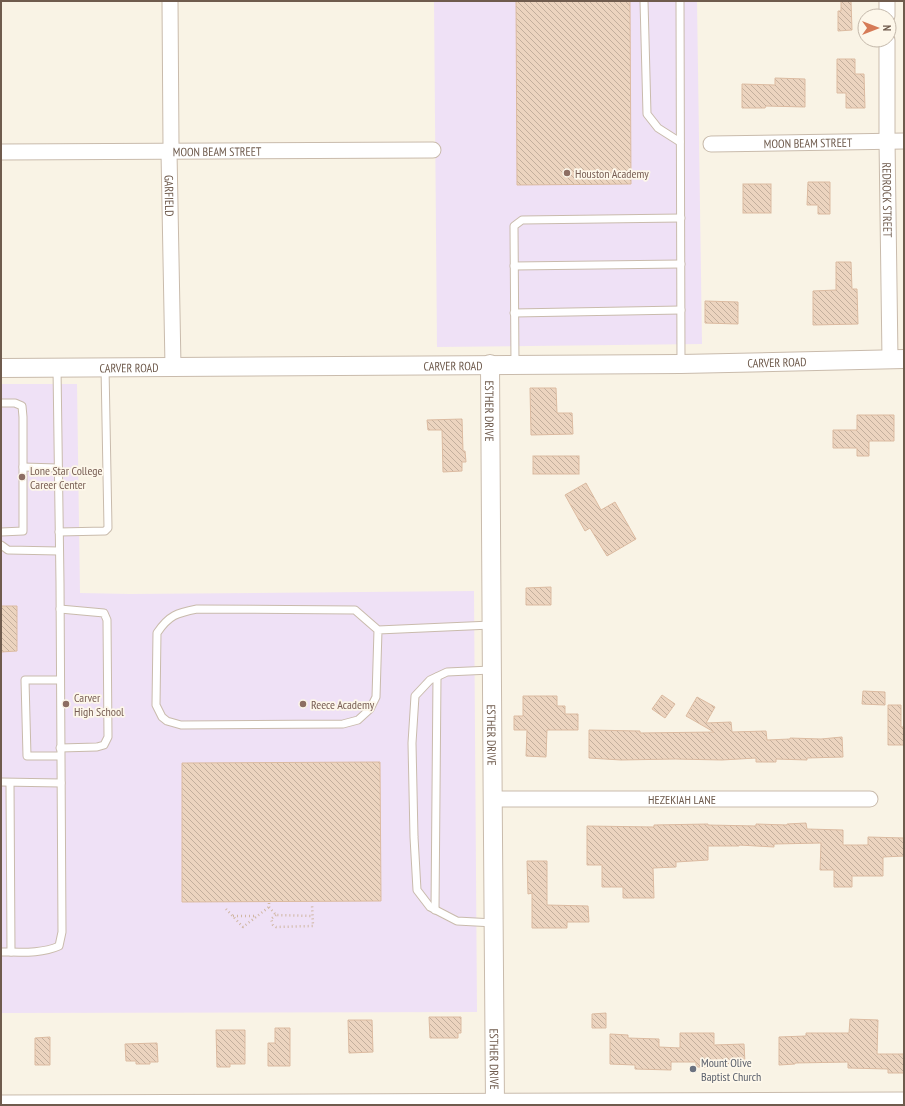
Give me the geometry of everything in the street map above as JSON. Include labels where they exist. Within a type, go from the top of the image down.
[{"type":"street","name":"GARFIELD","points":[[170,1],[171,146],[169,152],[173,366]]},
{"type":"street","name":"REDROCK STREET","points":[[887,48],[887,140],[897,359]]},
{"type":"street","name":"MOON BEAM STREET","points":[[711,144],[887,140],[904,141]]},
{"type":"street","name":"MOON BEAM STREET","points":[[1,152],[433,150]]},
{"type":"street","name":"CARVER ROAD","points":[[1,368],[681,364],[897,359]]},
{"type":"street","name":"ESTHER DRIVE","points":[[490,364],[495,1104]]},
{"type":"street","name":"HEZEKIAH LANE","points":[[494,799],[870,799]]},
{"type":"street","points":[[1,1103],[495,1104],[904,1100]]},
{"type":"lane","points":[[644,1],[647,114],[658,128],[680,142]]},
{"type":"lane","points":[[680,1],[681,364]]},
{"type":"lane","points":[[515,364],[514,226],[522,220],[681,218]]},
{"type":"lane","points":[[514,266],[681,264]]},
{"type":"lane","points":[[514,312],[681,310]]},
{"type":"lane","points":[[59,532],[105,531],[108,528],[105,367]]},
{"type":"lane","points":[[1,952],[50,950],[59,946],[62,932],[57,368]]},
{"type":"lane","points":[[1,402],[15,402],[22,406],[23,417],[23,531],[1,532]]},
{"type":"lane","points":[[23,467],[58,468]]},
{"type":"lane","points":[[1,545],[4,550],[59,551]]},
{"type":"lane","points":[[60,609],[104,613],[107,620],[108,736],[104,745],[96,747],[60,748]]},
{"type":"lane","points":[[378,630],[376,697],[370,709],[358,720],[343,724],[181,725],[167,721],[162,717],[156,705],[157,633],[162,624],[178,613],[197,609],[355,610],[378,630],[491,625]]},
{"type":"lane","points":[[492,670],[446,672],[430,680],[415,696],[412,743],[417,890],[430,907],[457,921],[494,923]]},
{"type":"lane","points":[[435,910],[437,677]]},
{"type":"lane","points":[[60,680],[26,680],[27,756],[60,756]]},
{"type":"lane","points":[[1,782],[60,782]]},
{"type":"lane","points":[[10,782],[12,952]]},
{"type":"path","points":[[312,904],[313,916],[313,926],[276,926],[271,922],[271,919],[276,915],[313,916]]},
{"type":"path","points":[[226,909],[244,927],[269,905],[276,915]]},
{"type":"path","points":[[233,916],[258,916]]},
{"type":"shaded area","name":"Houston Academy","points":[[434,1],[697,1],[702,344],[437,347]]},
{"type":"shaded area","name":"Reece Academy","points":[[1,384],[77,384],[80,593],[130,594],[474,591],[477,1012],[1,1013]]},
{"type":"building","points":[[516,1],[630,1],[631,184],[517,185]]},
{"type":"building","points":[[841,1],[851,1],[852,30],[838,31],[838,11],[841,11]]},
{"type":"building","points":[[837,59],[855,59],[855,74],[864,74],[865,108],[846,108],[846,93],[837,93]]},
{"type":"building","points":[[775,78],[805,79],[805,107],[766,106],[765,108],[742,108],[742,84],[775,85]]},
{"type":"building","points":[[808,182],[830,182],[830,214],[818,214],[818,205],[807,205]]},
{"type":"building","points":[[743,184],[771,184],[771,213],[743,213]]},
{"type":"building","points":[[836,262],[851,262],[852,289],[857,289],[858,324],[813,325],[813,291],[836,290]]},
{"type":"building","points":[[705,301],[738,302],[738,324],[705,323]]},
{"type":"building","points":[[530,388],[556,388],[557,413],[572,413],[573,434],[531,435]]},
{"type":"building","points":[[857,415],[894,415],[894,441],[869,441],[869,456],[857,456],[857,448],[833,448],[833,430],[857,430]]},
{"type":"building","points":[[462,419],[463,451],[465,451],[466,462],[462,462],[462,471],[443,472],[442,430],[428,430],[427,420]]},
{"type":"building","points":[[533,456],[579,456],[579,474],[533,474]]},
{"type":"building","points":[[586,483],[601,510],[615,502],[636,539],[607,556],[590,528],[585,531],[565,495]]},
{"type":"building","points":[[551,587],[551,605],[526,605],[526,588]]},
{"type":"building","points":[[1,606],[17,606],[17,651],[1,652]]},
{"type":"building","points":[[863,691],[885,692],[885,705],[862,704]]},
{"type":"building","points":[[662,695],[675,704],[665,718],[652,709]]},
{"type":"building","points":[[523,696],[557,696],[557,706],[565,706],[565,714],[578,714],[578,730],[547,730],[546,757],[526,756],[527,730],[514,730],[514,716],[523,716]]},
{"type":"building","points":[[697,697],[715,707],[706,723],[731,722],[732,732],[766,731],[767,740],[842,737],[843,757],[807,758],[807,760],[776,759],[776,762],[756,762],[756,758],[722,760],[621,760],[589,758],[589,730],[640,731],[640,733],[714,732],[686,716]]},
{"type":"building","points":[[888,705],[901,705],[901,727],[904,727],[904,745],[888,745]]},
{"type":"building","points":[[380,762],[381,901],[182,902],[182,763]]},
{"type":"building","points":[[806,823],[807,829],[843,830],[843,845],[868,845],[868,837],[904,838],[904,856],[883,857],[883,876],[852,876],[852,887],[834,887],[834,870],[820,870],[821,843],[774,844],[774,847],[739,845],[708,846],[708,860],[676,862],[676,867],[653,868],[654,898],[623,898],[623,887],[602,887],[602,865],[587,865],[587,826],[654,827],[654,825],[708,824],[756,826],[756,824],[787,825]]},
{"type":"building","points":[[527,861],[547,861],[547,905],[588,906],[589,922],[567,922],[567,928],[532,928],[532,893],[528,894]]},
{"type":"building","points":[[606,1013],[606,1028],[592,1028],[592,1014]]},
{"type":"building","points":[[429,1017],[461,1017],[461,1033],[458,1033],[458,1038],[430,1038]]},
{"type":"building","points":[[850,1019],[878,1020],[877,1054],[904,1054],[904,1073],[888,1073],[888,1069],[848,1068],[848,1062],[795,1063],[779,1065],[779,1037],[806,1036],[806,1033],[849,1033]]},
{"type":"building","points":[[348,1020],[372,1020],[373,1052],[349,1053]]},
{"type":"building","points":[[275,1028],[290,1028],[290,1066],[268,1066],[268,1043],[275,1043]]},
{"type":"building","points":[[216,1030],[245,1030],[245,1064],[230,1064],[230,1067],[217,1067]]},
{"type":"building","points":[[680,1033],[714,1033],[714,1045],[744,1044],[745,1063],[714,1064],[714,1067],[696,1067],[696,1062],[671,1062],[671,1070],[635,1069],[635,1065],[610,1064],[610,1034],[628,1035],[628,1038],[659,1039],[659,1047],[680,1048]]},
{"type":"building","points":[[50,1037],[50,1065],[35,1065],[35,1038]]},
{"type":"building","points":[[157,1043],[158,1062],[150,1062],[150,1064],[136,1064],[136,1061],[126,1061],[125,1044]]},
{"type":"place","name":"Houston Academy","points":[[567,173]]},
{"type":"place","name":"Lone Star College Career Center","points":[[22,477]]},
{"type":"place","name":"Carver High School","points":[[66,704]]},
{"type":"place","name":"Reece Academy","points":[[303,704]]},
{"type":"place","name":"Mount Olive Baptist Church","points":[[693,1069]]}]
